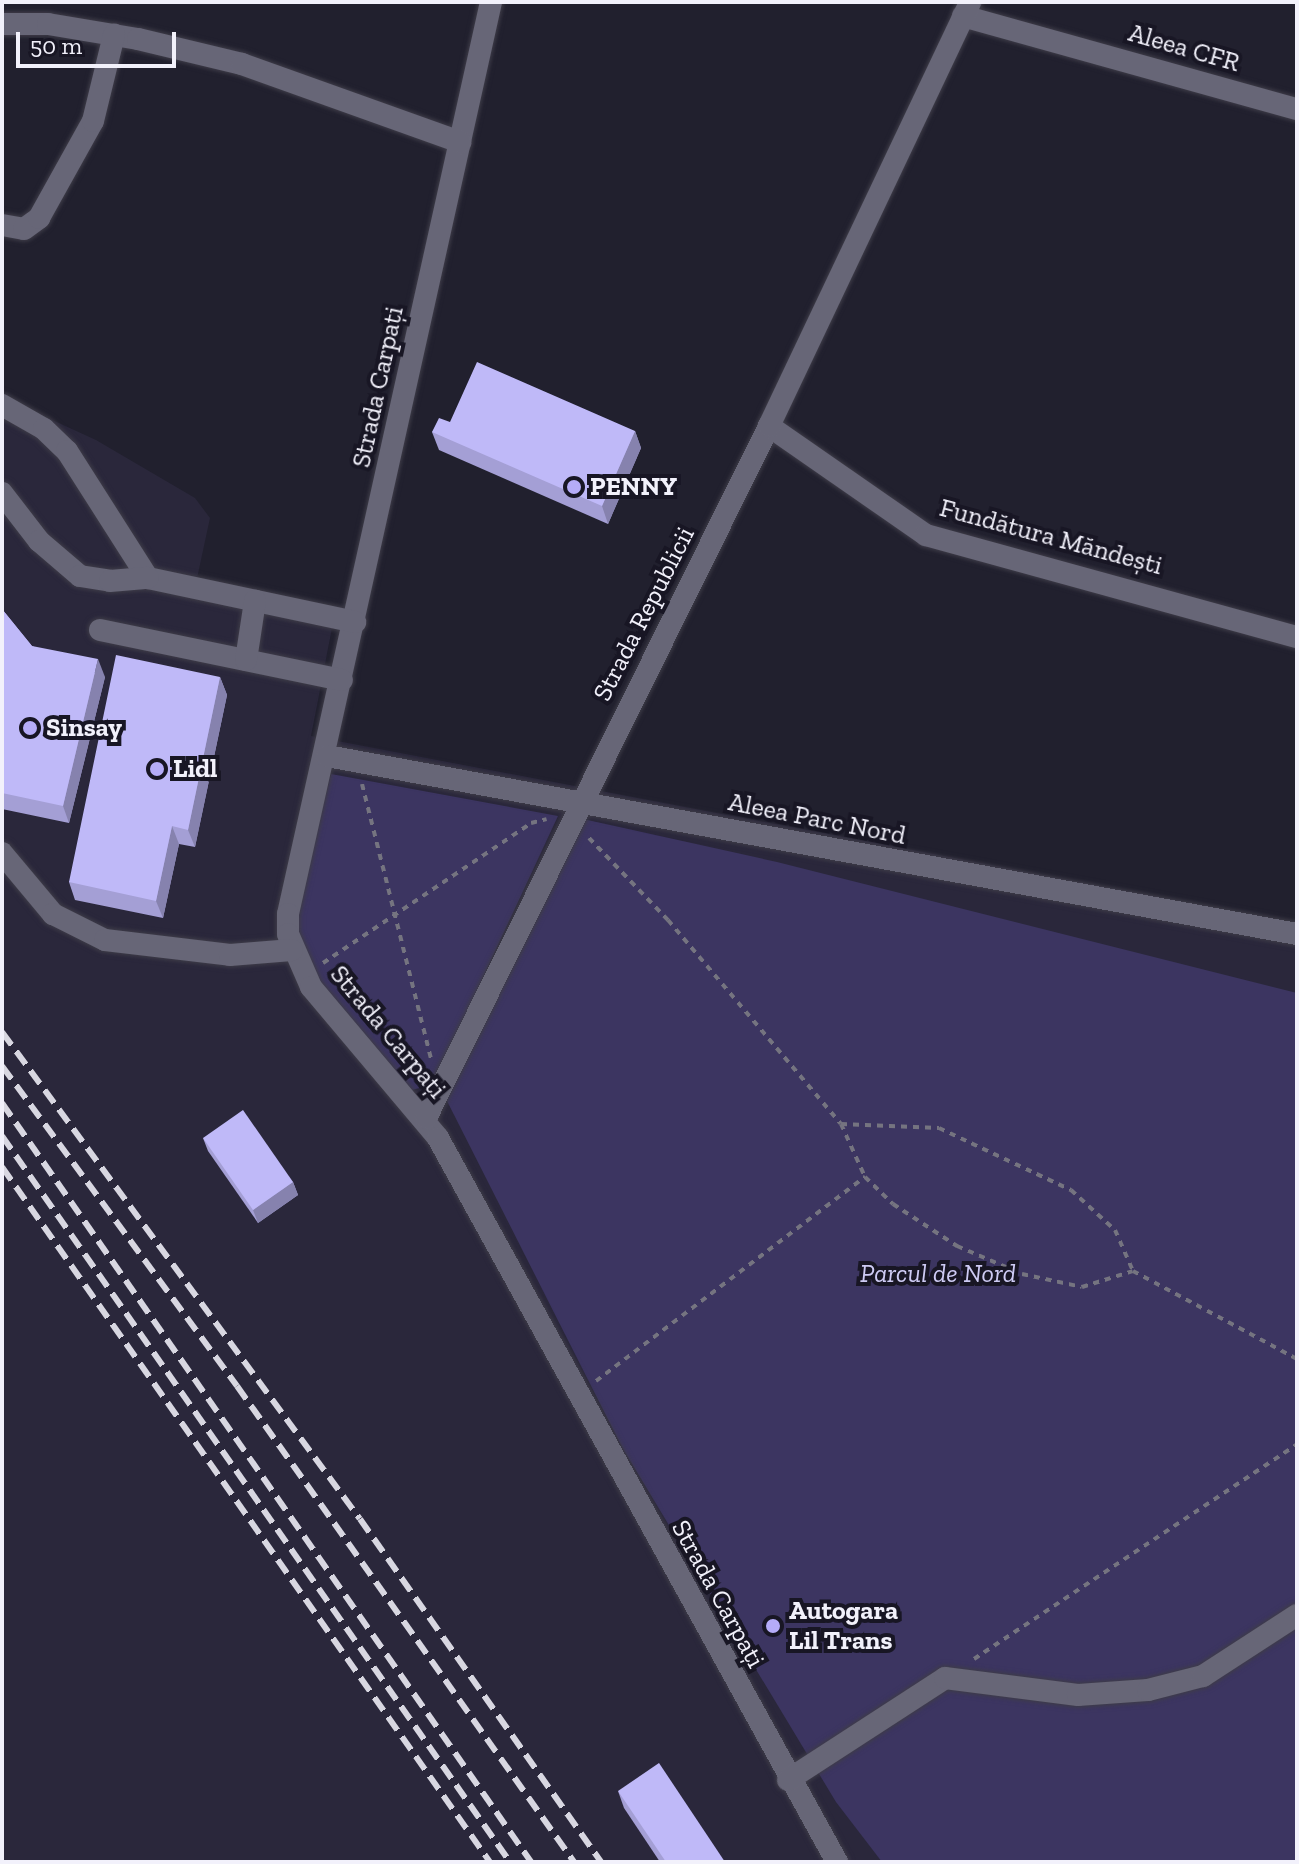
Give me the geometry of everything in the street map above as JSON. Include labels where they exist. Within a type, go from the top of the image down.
[{"type":"street","name":"Strada Carpați","points":[[491,2],[327,756],[288,914],[292,950],[304,975],[378,1071],[426,1118],[788,1780],[837,1862]]},
{"type":"street","name":"Aleea CFR","points":[[966,9],[1297,109]]},
{"type":"street","name":"Strada Republicii","points":[[426,1118],[769,426],[966,9]]},
{"type":"street","points":[[2,24],[114,35],[242,64],[460,142]]},
{"type":"street","points":[[2,225],[24,229],[39,218],[93,121],[114,35]]},
{"type":"street","points":[[2,405],[44,429],[67,451],[148,578]]},
{"type":"street","name":"Fundătura Măndești","points":[[769,426],[926,535],[1297,637]]},
{"type":"street","points":[[2,493],[39,541],[80,576],[148,578],[355,622]]},
{"type":"street","points":[[246,660],[255,601]]},
{"type":"street","points":[[100,630],[342,680]]},
{"type":"street","name":"Aleea Parc Nord","points":[[327,756],[577,810],[768,840],[1297,934]]},
{"type":"street","points":[[2,853],[53,914],[77,930],[105,940],[184,952],[263,955],[292,950]]},
{"type":"street","points":[[788,1780],[945,1678],[1078,1695],[1148,1690],[1203,1676],[1297,1615]]},
{"type":"path","points":[[357,762],[439,1092]]},
{"type":"path","points":[[304,975],[531,823],[577,810],[841,1124],[865,1177],[893,1204],[957,1246],[1022,1274],[1082,1287],[1133,1271]]},
{"type":"path","points":[[841,1124],[939,1128],[1071,1190],[1115,1230],[1133,1271],[1297,1359]]},
{"type":"path","points":[[578,1395],[865,1177]]},
{"type":"path","points":[[945,1678],[1297,1444]]},
{"type":"shaded area","points":[[2,397],[96,440],[195,498],[210,518],[196,583],[333,623],[311,736],[1297,923],[1297,1862],[2,1862]]},
{"type":"green space","points":[[331,774],[558,816],[436,1078],[427,1086],[412,1090],[385,1067],[312,970],[299,938],[298,908]]},
{"type":"green space","name":"Parcul de Nord","points":[[583,819],[777,862],[1297,993],[1297,1862],[882,1862],[836,1802],[623,1449],[446,1099]]},
{"type":"building","name":"PENNY","points":[[477,362],[635,431],[602,506],[432,432],[439,418],[450,422]]},
{"type":"building","points":[[2,609],[32,646],[98,659],[63,806],[2,793]]},
{"type":"building","name":"Lidl","points":[[116,655],[220,677],[188,830],[172,826],[156,901],[69,882]]},
{"type":"building","points":[[243,1110],[293,1182],[253,1210],[203,1138]]},
{"type":"building","points":[[659,1763],[725,1862],[666,1862],[618,1791]]},
{"type":"railway","points":[[2,1032],[360,1519],[601,1862]]},
{"type":"railway","points":[[2,1066],[237,1386],[574,1862]]},
{"type":"railway","points":[[2,1103],[531,1862]]},
{"type":"railway","points":[[2,1136],[510,1862]]},
{"type":"railway","points":[[2,1167],[490,1862]]},
{"type":"place","name":"PENNY","points":[[574,487]]},
{"type":"place","name":"Sinsay","points":[[30,728]]},
{"type":"place","name":"Lidl","points":[[157,769]]},
{"type":"place","name":"Autogara Lil Trans","points":[[773,1626]]}]
